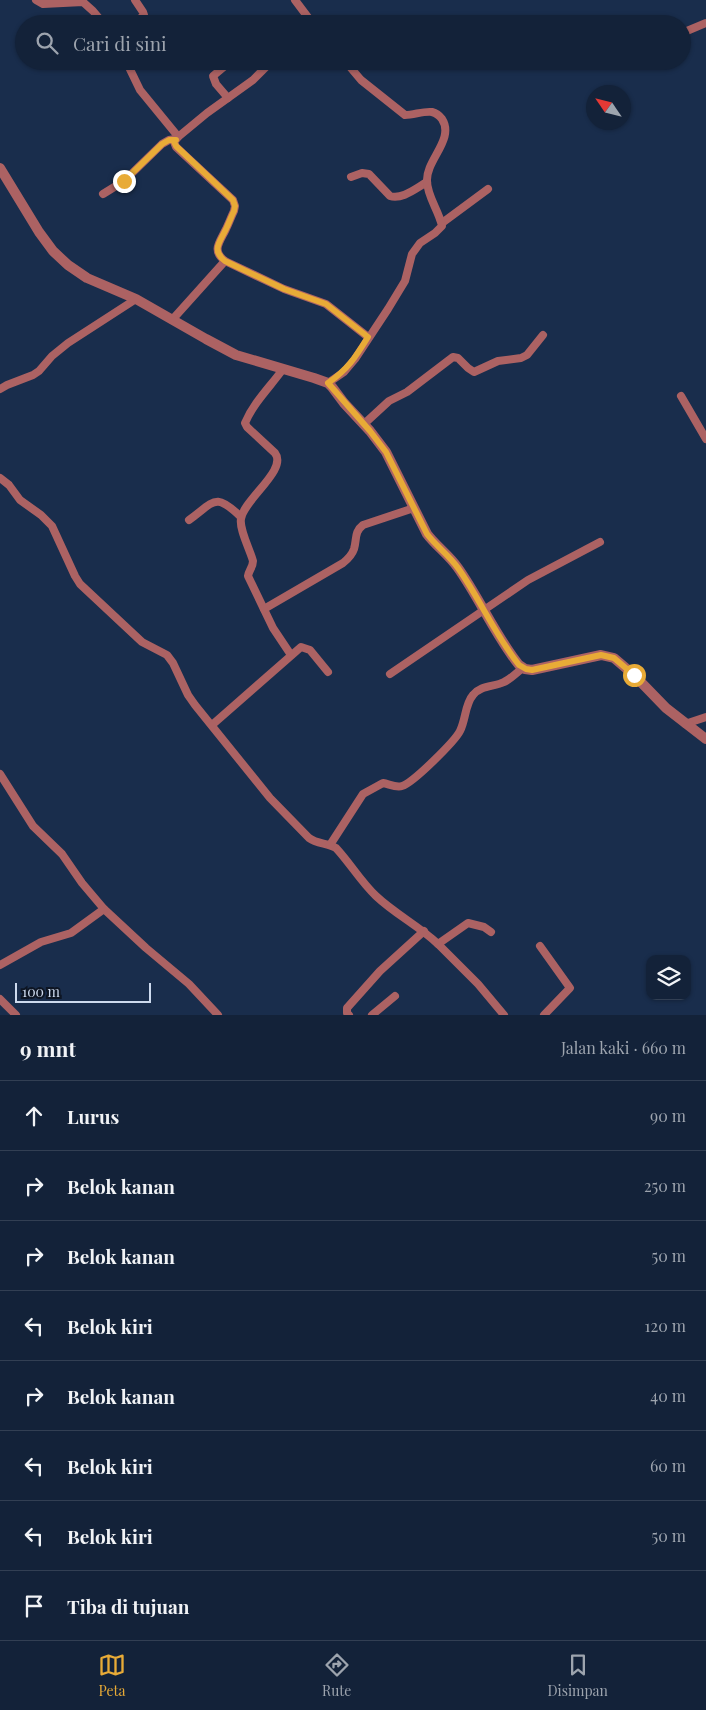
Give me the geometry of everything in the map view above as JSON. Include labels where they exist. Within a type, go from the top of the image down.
[{"type":"street","points":[[36,0],[42,4],[83,2],[96,15]]},
{"type":"street","points":[[135,0],[144,15]]},
{"type":"street","points":[[295,0],[305,15]]},
{"type":"street","points":[[691,29],[706,23]]},
{"type":"street","points":[[130,70],[140,90],[172,128],[177,138]]},
{"type":"street","points":[[220,70],[213,76],[216,84],[228,98]]},
{"type":"street","points":[[263,70],[253,80],[206,112],[174,142],[233,200],[234,211],[217,250],[220,256],[225,261],[284,289],[326,304],[368,337]]},
{"type":"street","points":[[353,70],[361,80],[405,115],[432,112],[440,116],[445,126],[444,136],[428,173],[427,182],[442,223]]},
{"type":"street","points":[[103,194],[124,181],[162,144],[177,138]]},
{"type":"street","points":[[0,168],[39,232],[68,265],[101,285],[136,299],[236,355],[328,383],[386,452],[427,534],[458,568],[482,610],[514,658],[523,668],[532,670],[601,655],[614,658],[634,675],[666,708],[706,739]]},
{"type":"street","points":[[351,177],[362,172],[369,174],[394,198],[404,195],[427,182]]},
{"type":"street","points":[[328,383],[344,372],[355,359],[406,281],[412,254],[420,244],[440,229],[442,223],[488,189]]},
{"type":"street","points":[[172,320],[225,261]]},
{"type":"street","points":[[0,389],[33,375],[68,343],[136,299]]},
{"type":"street","points":[[364,424],[389,402],[407,392],[453,357],[458,358],[474,372],[498,360],[521,358],[527,355],[543,335]]},
{"type":"street","points":[[283,369],[271,386],[259,398],[245,423],[275,453],[278,457],[278,463],[270,476],[247,503],[240,524],[253,560],[253,566],[248,576],[273,628],[291,655]]},
{"type":"street","points":[[680,396],[706,440]]},
{"type":"street","points":[[0,478],[9,485],[20,500],[52,526],[80,584],[142,642],[167,655],[174,663],[188,695],[270,798],[314,842],[330,844],[336,848],[375,895],[424,931],[438,944],[478,984],[504,1015]]},
{"type":"street","points":[[189,520],[215,502],[222,501],[241,517]]},
{"type":"street","points":[[264,610],[343,563],[354,550],[357,532],[363,525],[414,508]]},
{"type":"street","points":[[390,674],[528,580],[600,542]]},
{"type":"street","points":[[212,725],[301,647],[306,648],[328,672]]},
{"type":"street","points":[[330,844],[362,794],[383,783],[404,786],[435,759],[459,733],[469,701],[474,693],[484,687],[505,682],[523,668]]},
{"type":"street","points":[[685,724],[706,717]]},
{"type":"street","points":[[0,774],[33,826],[62,854],[82,883],[104,909],[189,984],[218,1015]]},
{"type":"street","points":[[0,791],[8,786]]},
{"type":"street","points":[[0,965],[41,942],[71,933],[104,909]]},
{"type":"street","points":[[438,944],[468,923],[484,927],[491,932]]},
{"type":"street","points":[[349,1015],[347,1008],[380,971],[424,931]]},
{"type":"street","points":[[540,946],[570,988],[544,1015]]},
{"type":"street","points":[[372,1015],[395,996]]},
{"type":"street","points":[[0,999],[16,1015]]},
{"type":"route","points":[[124,181],[162,144],[169,140],[176,140],[174,142],[176,146],[233,200],[234,211],[217,250],[220,256],[225,261],[284,289],[326,304],[368,337],[355,359],[344,372],[328,383],[386,452],[427,534],[458,568],[482,610],[519,665],[532,670],[601,655],[614,658],[634,675]]}]
